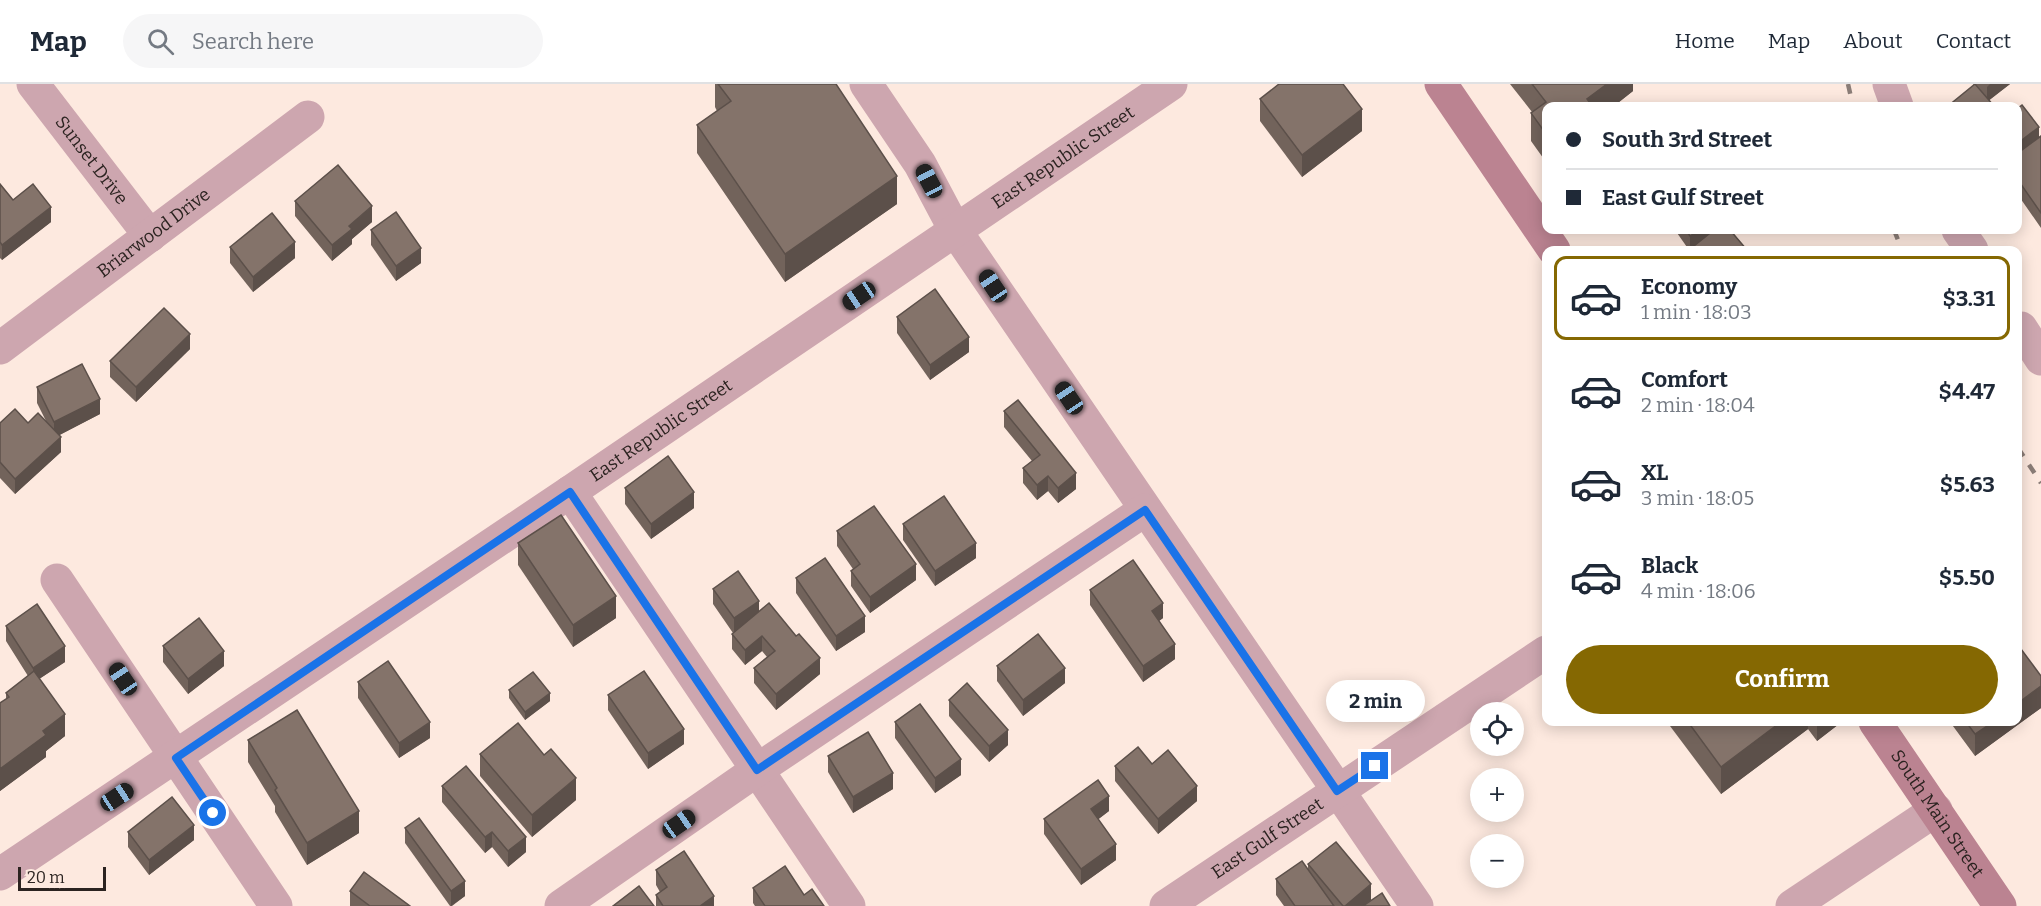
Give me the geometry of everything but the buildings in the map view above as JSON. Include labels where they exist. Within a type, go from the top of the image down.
[{"type":"main road","points":[[1441,84],[1542,232]]},
{"type":"main road","name":"South Main Street","points":[[1878,726],[2000,906]]},
{"type":"street","name":"Sunset Drive","points":[[33,84],[150,236]]},
{"type":"street","points":[[866,84],[920,164],[955,230],[1417,906]]},
{"type":"street","name":"East Republic Street","points":[[0,874],[176,758],[1171,84]]},
{"type":"street","points":[[1890,84],[1896,102]]},
{"type":"street","name":"Briarwood Drive","points":[[0,348],[308,117]]},
{"type":"street","points":[[2024,324],[2041,359]]},
{"type":"street","points":[[570,492],[849,906]]},
{"type":"street","points":[[561,906],[757,770],[1145,510]]},
{"type":"street","points":[[57,580],[276,906]]},
{"type":"street","name":"East Gulf Street","points":[[1166,906],[1542,655]]},
{"type":"street","points":[[1792,906],[1936,810]]},
{"type":"railway","points":[[1848,84],[1852,102]]},
{"type":"railway","points":[[1896,234],[1900,246]]},
{"type":"railway","points":[[2022,454],[2041,483]]},
{"type":"route","points":[[213,813],[176,758],[570,492],[757,770],[1145,510],[1337,791],[1375,766]]}]
